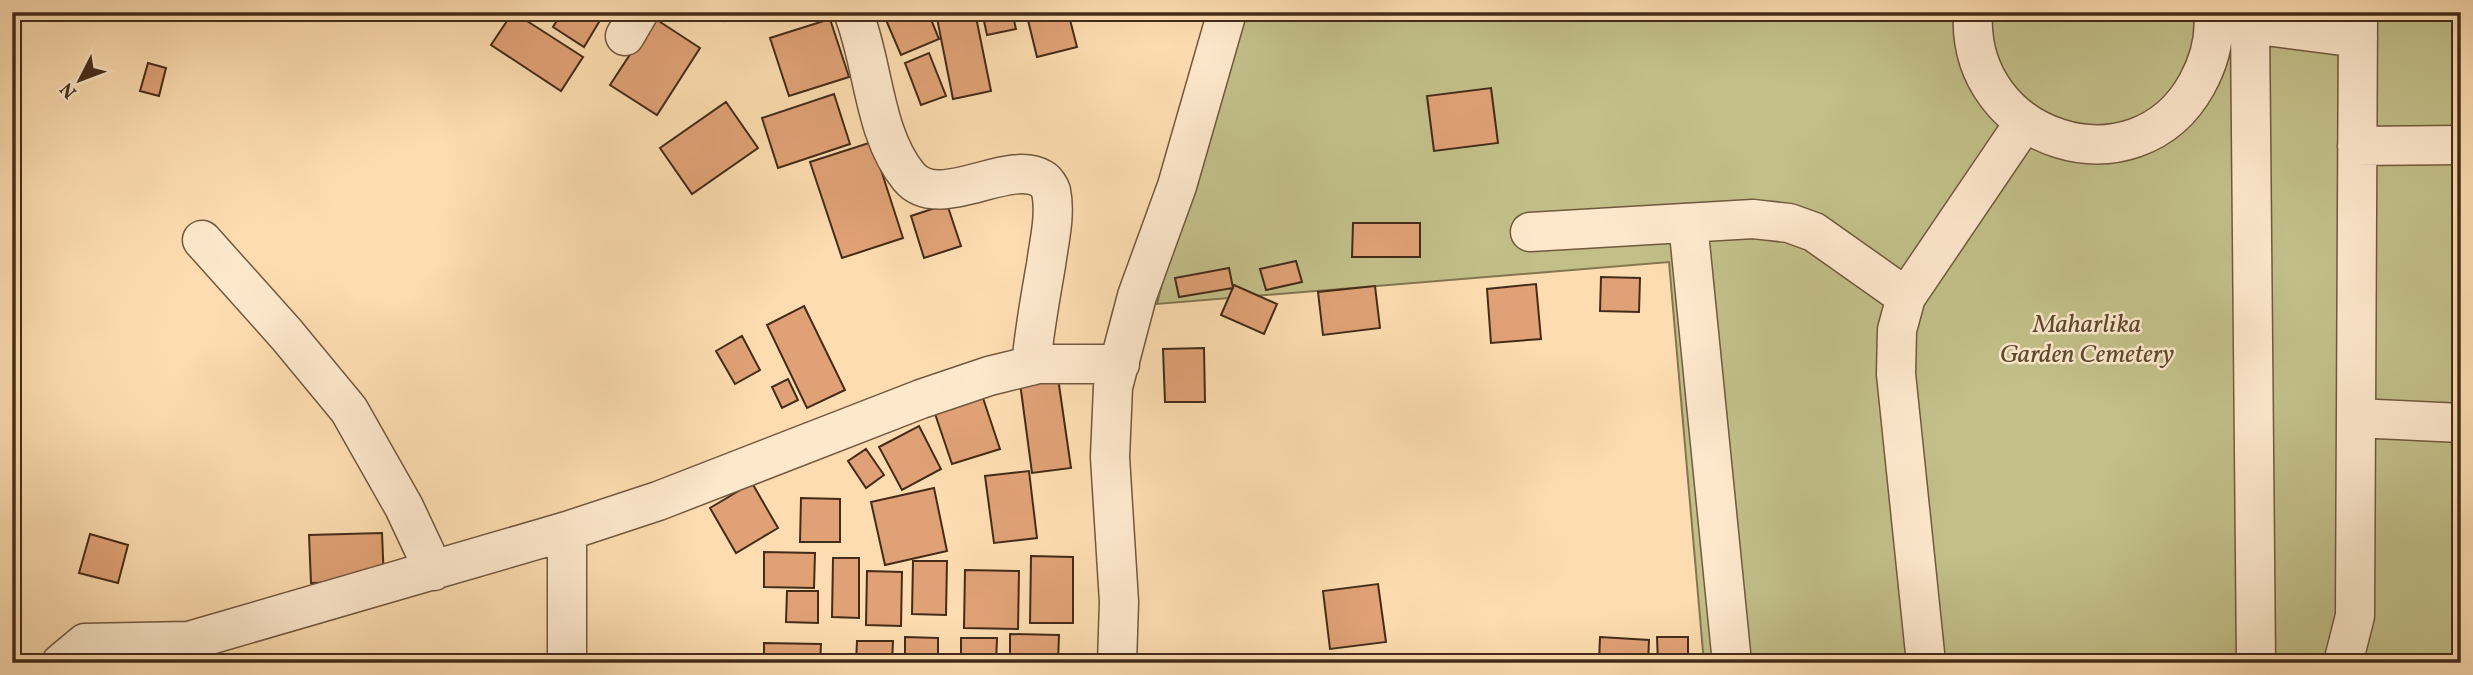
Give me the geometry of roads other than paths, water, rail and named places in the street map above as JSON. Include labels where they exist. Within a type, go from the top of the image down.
[{"type":"street","points":[[853,12],[861,32],[887,138],[910,179],[925,187],[939,190],[1023,174],[1043,179],[1051,189],[1051,231],[1031,366]]},
{"type":"street","points":[[1117,663],[1119,602],[1110,457],[1113,387],[1137,296],[1177,186],[1227,12]]},
{"type":"street","points":[[1973,12],[1972,32],[1977,58],[1988,83],[2004,105],[2024,123],[2049,136],[2074,143],[2101,144],[2128,140],[2153,129],[2174,113],[2192,93],[2205,69],[2212,43],[2225,17]]},
{"type":"street","points":[[2225,17],[2358,25],[2355,616],[2343,663]]},
{"type":"street","points":[[2225,17],[2256,663]]},
{"type":"street","points":[[1926,663],[1896,374],[1897,330],[1906,297],[2024,123]]},
{"type":"street","points":[[2357,145],[2461,145]]},
{"type":"street","points":[[1530,232],[1753,219],[1789,223],[1814,232],[1906,297]]},
{"type":"street","points":[[1688,223],[1732,663]]},
{"type":"street","points":[[202,240],[287,335],[349,410],[404,508],[434,570]]},
{"type":"street","points":[[61,663],[85,643],[189,641],[567,531],[659,501],[920,399],[989,376],[1031,366],[1120,363]]},
{"type":"street","points":[[2356,418],[2461,423]]},
{"type":"street","points":[[567,531],[567,663]]},
{"type":"park label","name":"Maharlika Garden Cemetery","points":[[2087,338]]}]
